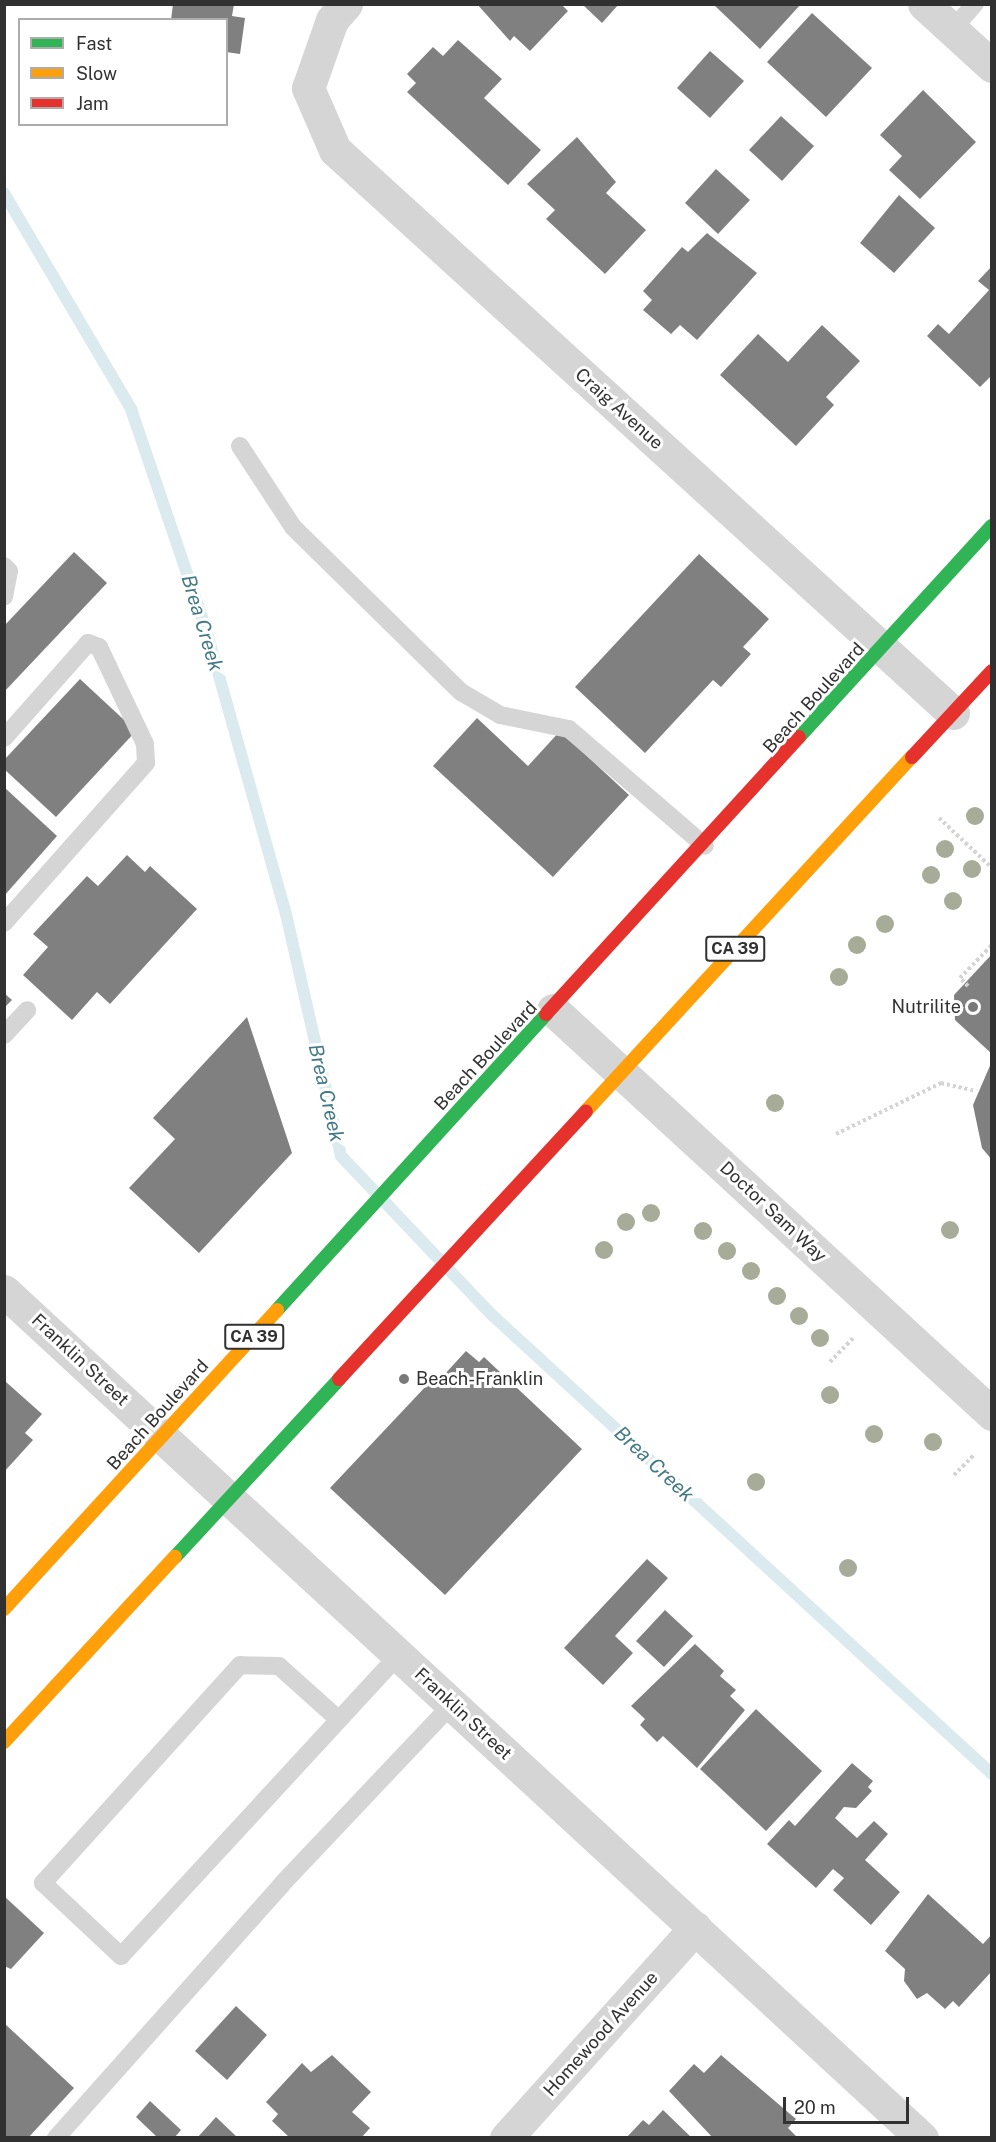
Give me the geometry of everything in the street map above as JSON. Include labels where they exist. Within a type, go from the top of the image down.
[{"type":"main road","name":"Beach Boulevard","points":[[4,1609],[705,846],[992,526]]},
{"type":"main road","name":"CA 39","points":[[4,1742],[231,1500],[992,671]]},
{"type":"street","name":"Craig Avenue","points":[[346,4],[332,20],[308,88],[334,150],[953,712]]},
{"type":"street","points":[[924,4],[992,66]]},
{"type":"street","name":"Doctor Sam Way","points":[[553,1010],[992,1414]]},
{"type":"street","name":"Franklin Street","points":[[4,1290],[922,2138]]},
{"type":"street","name":"Homewood Avenue","points":[[506,2138],[695,1928]]},
{"type":"lane","points":[[952,30],[975,4]]},
{"type":"lane","points":[[240,446],[293,527],[461,692],[500,715],[568,729],[705,846]]},
{"type":"lane","points":[[4,566],[9,571],[4,597]]},
{"type":"lane","points":[[4,738],[88,643],[99,647],[145,744],[146,763],[4,923]]},
{"type":"lane","points":[[4,1035],[27,1010]]},
{"type":"lane","points":[[338,1719],[279,1666],[240,1665],[43,1883],[121,1956],[399,1655]]},
{"type":"lane","points":[[56,2138],[282,1884],[452,1704]]},
{"type":"path","points":[[939,818],[992,868]]},
{"type":"path","points":[[968,986],[960,978],[992,945]]},
{"type":"path","points":[[836,1134],[941,1083],[976,1091]]},
{"type":"path","points":[[830,1362],[853,1337]]},
{"type":"path","points":[[954,1475],[974,1455]]},
{"type":"building","points":[[173,4],[234,4],[232,16],[245,18],[240,54],[228,52],[228,18],[171,18]]},
{"type":"building","points":[[477,4],[561,4],[568,11],[530,51],[514,36],[510,41]]},
{"type":"building","points":[[582,4],[619,4],[602,23]]},
{"type":"building","points":[[713,4],[801,4],[760,49]]},
{"type":"building","points":[[812,13],[872,68],[826,117],[767,62]]},
{"type":"building","points":[[458,40],[502,79],[484,98],[541,150],[508,185],[407,92],[416,83],[407,74],[433,47],[443,56]]},
{"type":"building","points":[[710,51],[744,81],[710,118],[677,88]]},
{"type":"building","points":[[923,90],[976,142],[920,199],[889,170],[902,156],[880,135]]},
{"type":"building","points":[[781,116],[814,146],[782,181],[749,150]]},
{"type":"building","points":[[577,137],[616,182],[606,193],[646,230],[605,274],[546,219],[555,210],[527,184]]},
{"type":"building","points":[[716,169],[750,200],[718,234],[685,203]]},
{"type":"building","points":[[899,195],[935,228],[894,273],[860,243]]},
{"type":"building","points":[[707,233],[757,273],[697,340],[680,325],[671,334],[643,310],[652,300],[643,291],[682,247],[688,252]]},
{"type":"building","points":[[992,266],[992,375],[980,387],[927,336],[938,324],[949,334],[989,290],[978,281]]},
{"type":"building","points":[[822,325],[860,361],[826,397],[834,405],[796,446],[720,375],[758,334],[788,362]]},
{"type":"building","points":[[74,552],[107,583],[4,692],[4,626]]},
{"type":"building","points":[[699,554],[769,619],[743,647],[751,654],[721,687],[713,680],[645,753],[575,687]]},
{"type":"building","points":[[80,679],[136,731],[56,817],[4,769],[4,760]]},
{"type":"building","points":[[477,718],[528,766],[560,731],[629,795],[553,877],[433,766]]},
{"type":"building","points":[[4,787],[57,836],[4,896]]},
{"type":"building","points":[[127,855],[145,872],[150,866],[197,909],[110,1004],[97,992],[72,1020],[23,975],[48,947],[33,934],[87,876],[98,886]]},
{"type":"building","name":"Nutrilite","points":[[992,954],[992,1054],[955,1020],[954,995]]},
{"type":"building","points":[[4,993],[12,1000],[4,1008]]},
{"type":"building","points":[[247,1017],[292,1153],[199,1253],[129,1188],[175,1139],[153,1118]]},
{"type":"building","name":"Nutrilite","points":[[992,1061],[992,1160],[982,1148],[973,1105]]},
{"type":"building","points":[[466,1351],[479,1362],[484,1357],[582,1449],[445,1595],[330,1488],[428,1384],[432,1388]]},
{"type":"building","points":[[6,1382],[42,1414],[25,1433],[33,1440],[4,1472]]},
{"type":"building","points":[[647,1559],[668,1578],[615,1636],[633,1653],[603,1685],[564,1648]]},
{"type":"building","points":[[665,1610],[693,1636],[664,1667],[636,1641]]},
{"type":"building","points":[[695,1644],[724,1671],[720,1676],[736,1690],[730,1696],[745,1710],[697,1768],[663,1736],[657,1742],[640,1725],[645,1719],[631,1706]]},
{"type":"building","points":[[756,1709],[822,1771],[766,1831],[700,1769]]},
{"type":"building","points":[[852,1763],[873,1781],[868,1787],[872,1791],[856,1808],[844,1807],[835,1818],[857,1838],[874,1821],[888,1834],[865,1860],[900,1892],[871,1925],[833,1890],[844,1878],[833,1869],[816,1888],[767,1844],[789,1820],[795,1826]]},
{"type":"building","points":[[928,1894],[983,1944],[992,1934],[992,1971],[959,2007],[953,2001],[945,2009],[927,1993],[917,1999],[904,1981],[905,1969],[885,1951]]},
{"type":"building","points":[[4,1896],[44,1933],[11,1969],[4,1966]]},
{"type":"building","points":[[236,2006],[267,2035],[227,2080],[195,2051]]},
{"type":"building","points":[[4,2023],[74,2088],[28,2138],[4,2138]]},
{"type":"building","points":[[332,2055],[371,2092],[352,2112],[370,2128],[361,2138],[290,2138],[272,2121],[278,2114],[266,2102],[302,2063],[311,2072]]},
{"type":"building","points":[[721,2055],[796,2119],[788,2128],[798,2138],[713,2138],[669,2091],[694,2064],[704,2073]]},
{"type":"building","points":[[150,2101],[181,2130],[174,2138],[158,2138],[136,2117]]},
{"type":"building","points":[[663,2110],[692,2138],[626,2138],[643,2120],[649,2125]]},
{"type":"building","points":[[216,2117],[238,2138],[197,2138]]},
{"type":"waterway","name":"Brea Creek","points":[[4,193],[131,409],[205,626],[286,914],[341,1156],[491,1314],[992,1774]]},
{"type":"traffic: fast","points":[[799,737],[992,526]]},
{"type":"traffic: fast","points":[[277,1310],[546,1014]]},
{"type":"traffic: fast","points":[[175,1557],[339,1379]]},
{"type":"traffic: slow","points":[[586,1111],[912,757]]},
{"type":"traffic: slow","points":[[4,1609],[277,1310]]},
{"type":"traffic: slow","points":[[4,1742],[175,1557]]},
{"type":"traffic: jam","points":[[912,757],[992,671]]},
{"type":"traffic: jam","points":[[546,1014],[799,737]]},
{"type":"traffic: jam","points":[[339,1379],[586,1111]]},
{"type":"place","name":"Nutrilite","points":[[973,1007]]},
{"type":"place","name":"Beach-Franklin","points":[[404,1379]]}]
